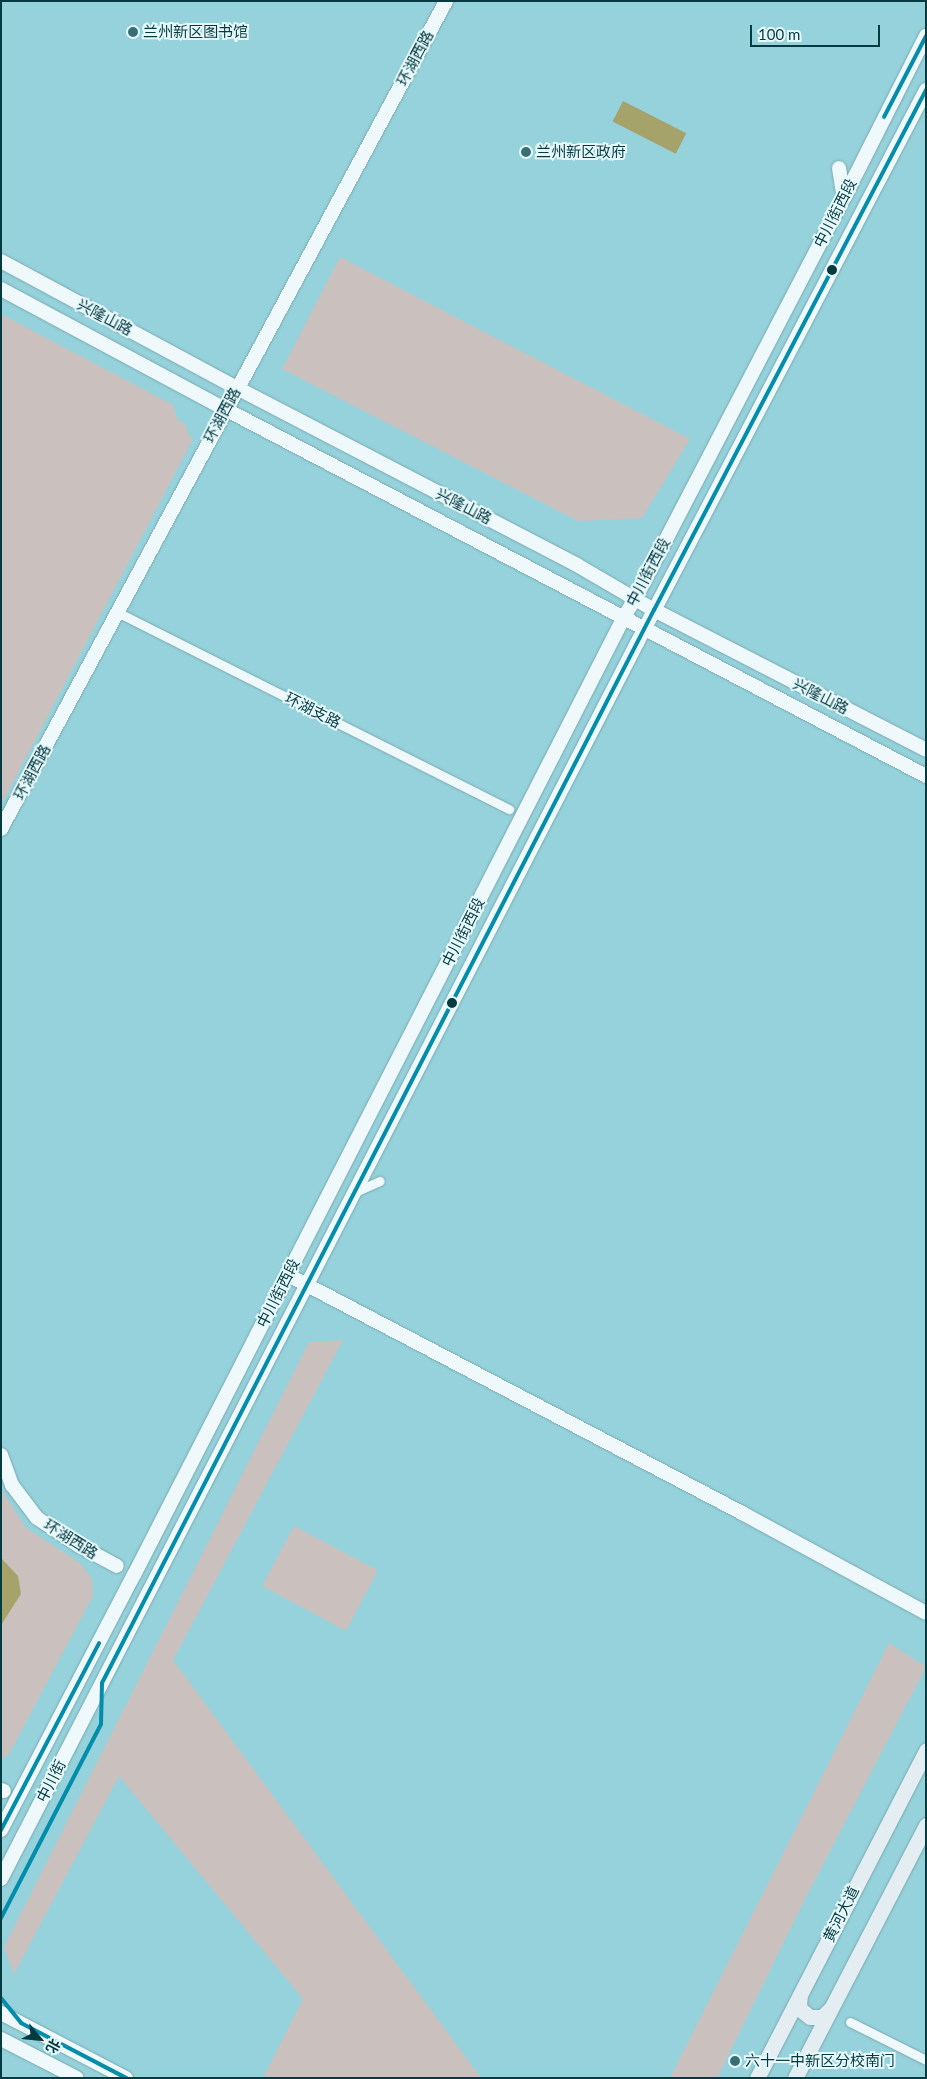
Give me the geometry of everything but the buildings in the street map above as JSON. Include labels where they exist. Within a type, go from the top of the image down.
[{"type":"main road","name":"环湖西路","points":[[1,829],[236,388],[446,1]]},
{"type":"main road","name":"中川街西段","points":[[1,1830],[288,1275],[624,616],[635,599],[844,198],[926,36]]},
{"type":"main road","name":"中川街西段","points":[[102,1683],[654,610],[926,90]]},
{"type":"main road","points":[[839,168],[844,198]]},
{"type":"main road","name":"兴隆山路","points":[[1,262],[236,388],[577,565],[654,610],[926,750]]},
{"type":"main road","name":"兴隆山路","points":[[1,289],[225,409],[624,616],[926,776]]},
{"type":"main road","points":[[657,556],[661,565],[667,568],[677,567]]},
{"type":"main road","points":[[288,1275],[734,1509],[926,1613]]},
{"type":"main road","name":"环湖西路","points":[[1,1455],[12,1485],[38,1518],[78,1545],[117,1566]]},
{"type":"main road","name":"中川街","points":[[1,1879],[102,1683]]},
{"type":"main road","name":"黄河大道","points":[[757,2078],[926,1750]]},
{"type":"main road","points":[[795,2078],[926,1825]]},
{"type":"main road","points":[[801,1993],[799,2005],[805,2015],[816,2018],[822,2017],[830,2009]]},
{"type":"main road","points":[[1,2014],[126,2078]]},
{"type":"main road","points":[[1,2039],[77,2078]]},
{"type":"street","name":"环湖支路","points":[[117,612],[509,808]]},
{"type":"street","points":[[355,1192],[380,1181]]},
{"type":"street","points":[[850,2022],[926,2060]]},
{"type":"shaded area","points":[[623,101],[686,133],[676,154],[613,121]]},
{"type":"shaded area","points":[[340,257],[690,439],[642,518],[578,521],[282,369]]},
{"type":"shaded area","points":[[1,314],[173,405],[178,420],[186,425],[189,436],[193,439],[1,805]]},
{"type":"shaded area","points":[[343,1340],[173,1660],[481,2078],[263,2078],[303,1999],[119,1776],[14,1974],[4,1947],[309,1342]]},
{"type":"shaded area","points":[[1,1489],[26,1528],[80,1563],[92,1579],[93,1596],[9,1754],[1,1759]]},
{"type":"shaded area","points":[[294,1526],[378,1571],[346,1631],[262,1586]]},
{"type":"shaded area","points":[[1,1558],[18,1576],[21,1594],[1,1625]]},
{"type":"shaded area","points":[[889,1643],[926,1667],[804,1901],[717,2078],[670,2078]]},
{"type":"transit line","points":[[884,117],[926,36]]},
{"type":"transit line","points":[[1,1918],[101,1724],[102,1683],[654,610],[926,90]]},
{"type":"transit line","points":[[1,1830],[99,1643]]},
{"type":"transit line","points":[[1,1998],[21,2023],[126,2078]]},
{"type":"place","name":"兰州新区图书馆","points":[[133,32]]},
{"type":"place","name":"兰州新区政府","points":[[526,152]]},
{"type":"place","name":"六十一中新区分校南门","points":[[735,2061]]}]
